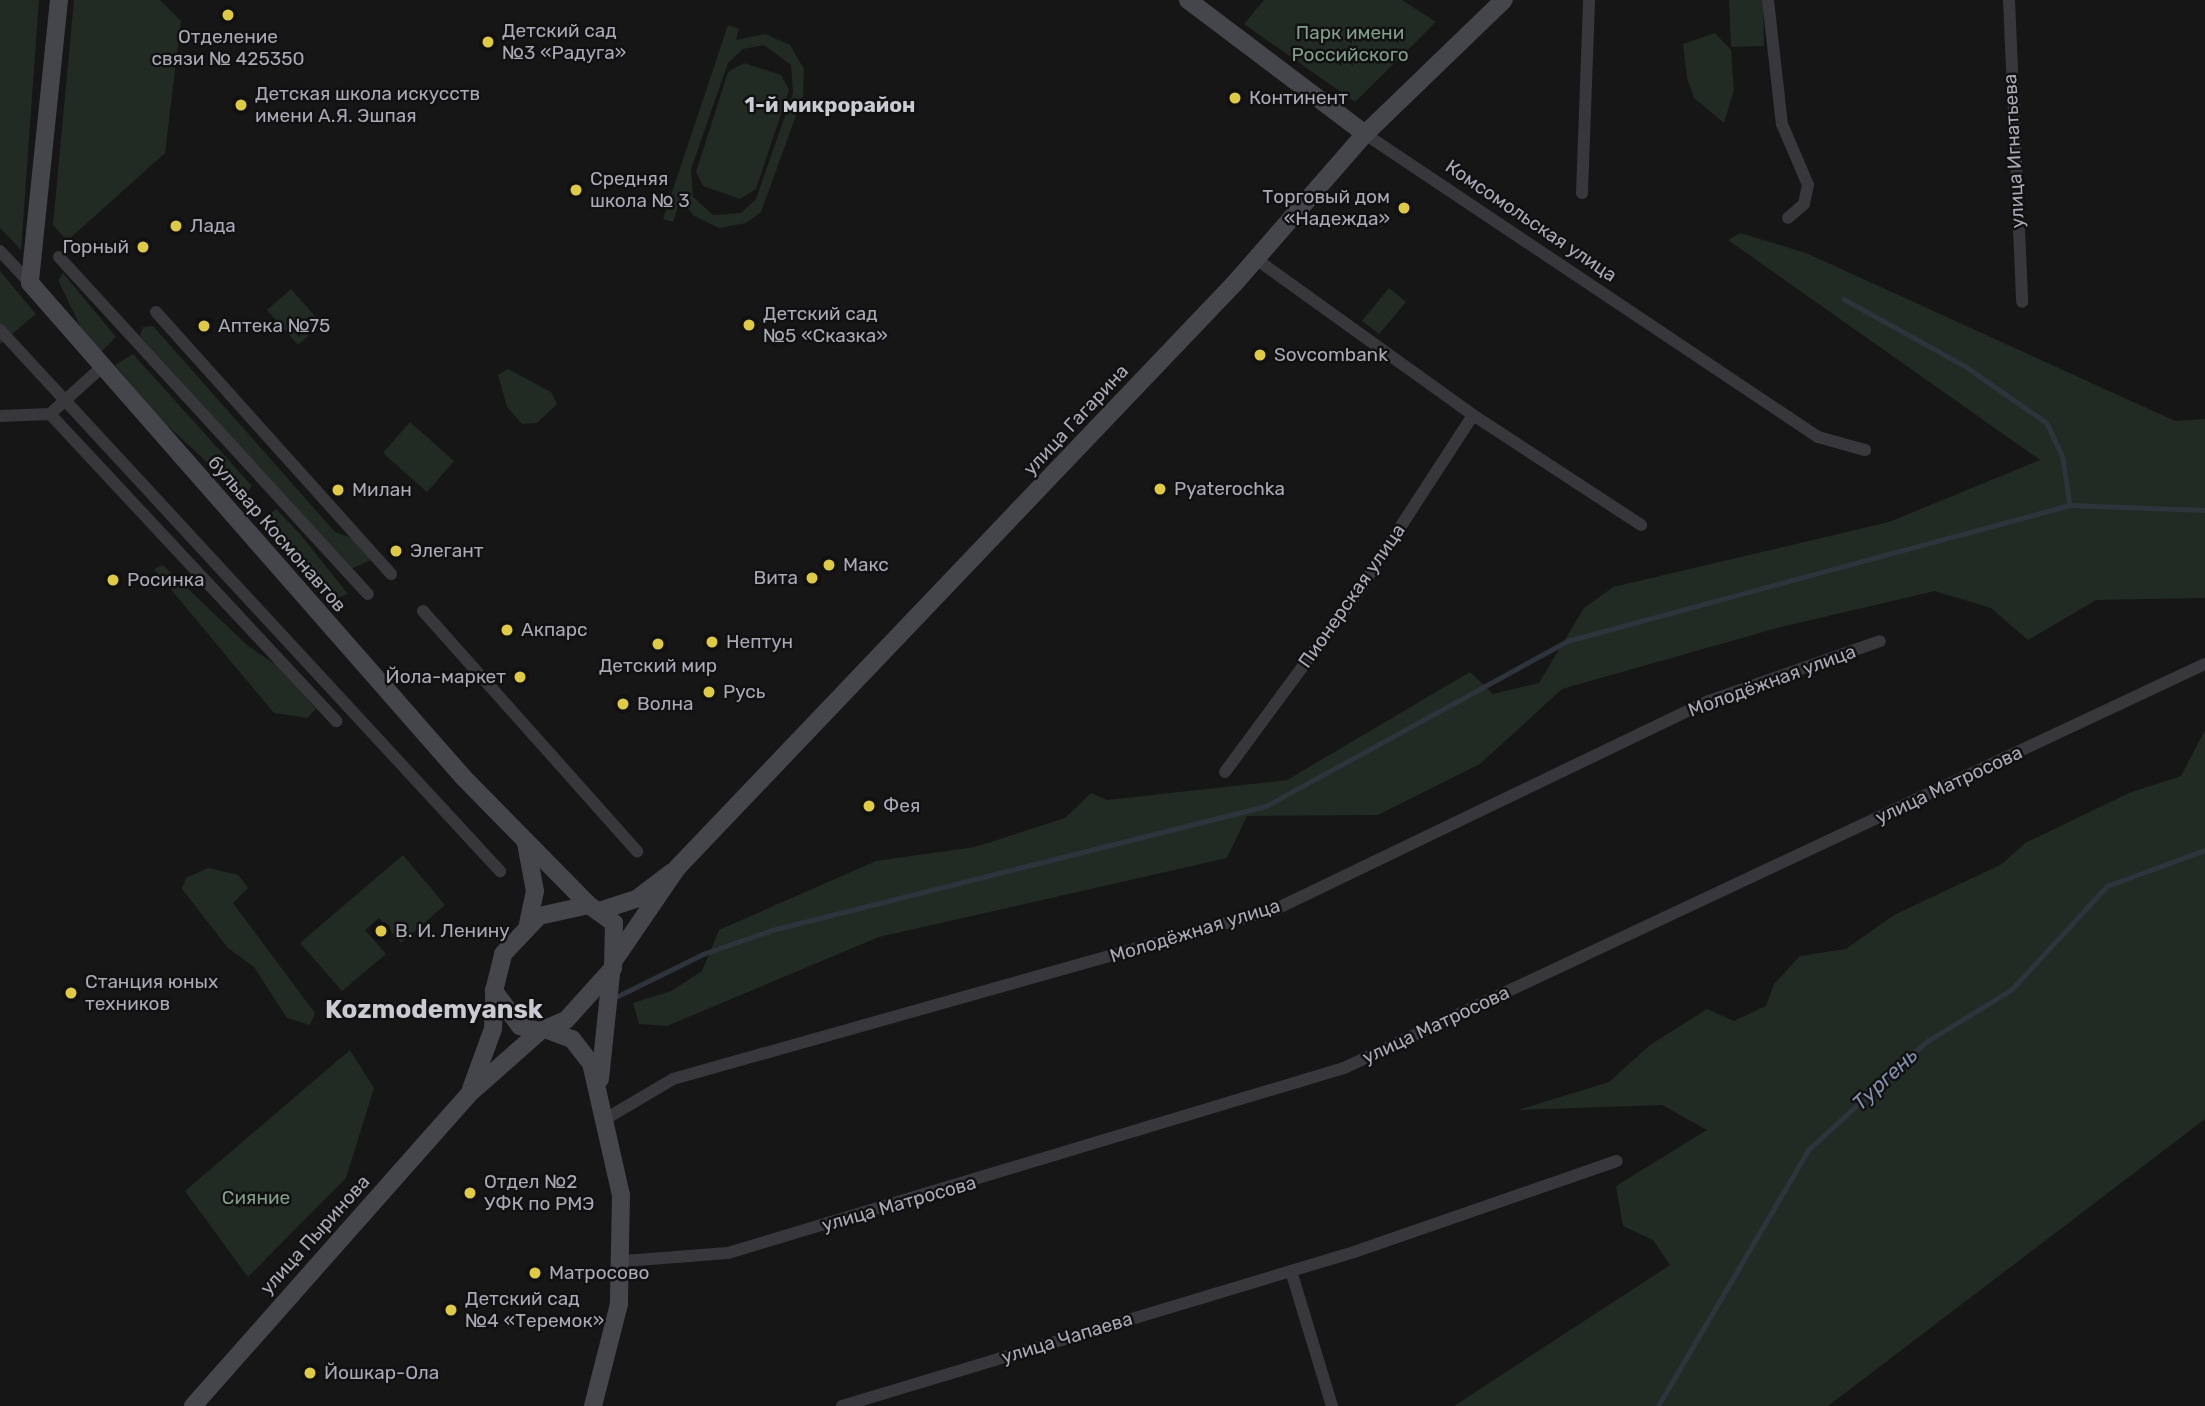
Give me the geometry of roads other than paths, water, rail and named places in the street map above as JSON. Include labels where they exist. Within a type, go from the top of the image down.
[{"type":"main road","points":[[30,283],[59,0]]},
{"type":"main road","name":"Комсомольская улица","points":[[1188,0],[1365,134]]},
{"type":"main road","name":"улица Гагарина","points":[[596,907],[638,898],[677,868],[1256,259],[1365,134],[1504,0]]},
{"type":"main road","name":"бульвар Космонавтов","points":[[30,283],[526,843],[596,907]]},
{"type":"main road","points":[[526,843],[535,891],[528,925]]},
{"type":"main road","name":"улица Гагарина","points":[[600,1082],[614,964],[677,868]]},
{"type":"main road","points":[[596,907],[614,923],[614,964],[581,1009],[544,1030],[506,1014],[494,991],[498,965],[528,925],[551,909],[596,907]]},
{"type":"main road","name":"улица Пыринова","points":[[470,1093],[493,1029],[494,991]]},
{"type":"main road","name":"улица Гагарина","points":[[544,1030],[582,1047],[600,1082],[607,1118],[624,1261],[611,1350],[593,1406]]},
{"type":"main road","name":"улица Пыринова","points":[[193,1406],[470,1093],[544,1030]]},
{"type":"street","points":[[1582,193],[1589,0]]},
{"type":"street","points":[[1768,0],[1782,124],[1808,185],[1804,204],[1788,218]]},
{"type":"street","name":"улица Игнатьева","points":[[2010,0],[2022,302]]},
{"type":"street","name":"Комсомольская улица","points":[[1365,134],[1818,437],[1865,450]]},
{"type":"street","name":"бульвар Космонавтов","points":[[0,251],[30,283]]},
{"type":"street","points":[[59,257],[368,594]]},
{"type":"street","points":[[1256,259],[1473,415],[1641,525]]},
{"type":"street","points":[[156,312],[391,574]]},
{"type":"street","points":[[0,330],[500,871]]},
{"type":"street","points":[[0,416],[50,414],[102,367]]},
{"type":"street","points":[[50,414],[336,721]]},
{"type":"street","name":"Пионерская улица","points":[[1225,772],[1362,586],[1473,415]]},
{"type":"street","points":[[423,611],[637,851]]},
{"type":"street","name":"Молодёжная улица","points":[[607,1118],[673,1079],[1276,909],[1709,701],[1880,642]]},
{"type":"street","name":"улица Матросова","points":[[624,1261],[728,1253],[1344,1068],[2205,664]]},
{"type":"street","name":"улица Чапаева","points":[[842,1406],[1291,1271],[1617,1161]]},
{"type":"street","points":[[1291,1271],[1332,1406]]},
{"type":"waterway","points":[[1844,299],[1965,366],[2047,423],[2063,458],[2070,505]]},
{"type":"waterway","points":[[618,996],[703,954],[772,930],[1266,806],[1567,641],[2070,505],[2205,510]]},
{"type":"waterway","name":"Тургень","points":[[1658,1406],[1808,1150],[1926,1042],[2011,990],[2107,886],[2205,850]]},
{"type":"place","name":"Отделение связи № 425350","points":[[228,15]]},
{"type":"place","name":"Детский сад №3 «Радуга»","points":[[488,42]]},
{"type":"place","name":"Континент","points":[[1235,98]]},
{"type":"place","name":"Детская школа искусств имени А.Я. Эшпая","points":[[241,105]]},
{"type":"place","name":"Средняя школа № 3","points":[[576,190]]},
{"type":"place","name":"Торговый дом «Надежда»","points":[[1404,208]]},
{"type":"place","name":"Лада","points":[[176,226]]},
{"type":"place","name":"Горный","points":[[143,247]]},
{"type":"place","name":"Детский сад №5 «Сказка»","points":[[749,325]]},
{"type":"place","name":"Аптека №75","points":[[204,326]]},
{"type":"place","name":"Sovcombank","points":[[1260,355]]},
{"type":"place","name":"Pyaterochka","points":[[1160,489]]},
{"type":"place","name":"Милан","points":[[338,490]]},
{"type":"place","name":"Элегант","points":[[396,551]]},
{"type":"place","name":"Макс","points":[[829,565]]},
{"type":"place","name":"Вита","points":[[812,578]]},
{"type":"place","name":"Росинка","points":[[113,580]]},
{"type":"place","name":"Акпарс","points":[[507,630]]},
{"type":"place","name":"Нептун","points":[[712,642]]},
{"type":"place","name":"Детский мир","points":[[658,644]]},
{"type":"place","name":"Йола-маркет","points":[[520,677]]},
{"type":"place","name":"Русь","points":[[709,692]]},
{"type":"place","name":"Волна","points":[[623,704]]},
{"type":"place","name":"Фея","points":[[869,806]]},
{"type":"place","name":"В. И. Ленину","points":[[381,931]]},
{"type":"place","name":"Станция юных техников","points":[[71,993]]},
{"type":"place","name":"Отдел №2 УФК по РМЭ","points":[[470,1193]]},
{"type":"place","name":"Матросово","points":[[535,1273]]},
{"type":"place","name":"Детский сад №4 «Теремок»","points":[[451,1310]]},
{"type":"place","name":"Йошкар-Ола","points":[[310,1373]]},
{"type":"district","name":"1-й микрорайон","points":[[830,105]]},
{"type":"district","name":"Kozmodemyansk","points":[[434,1010]]},
{"type":"park label","name":"Парк имени Российского","points":[[1350,44]]},
{"type":"park label","name":"Сияние","points":[[256,1198]]}]
